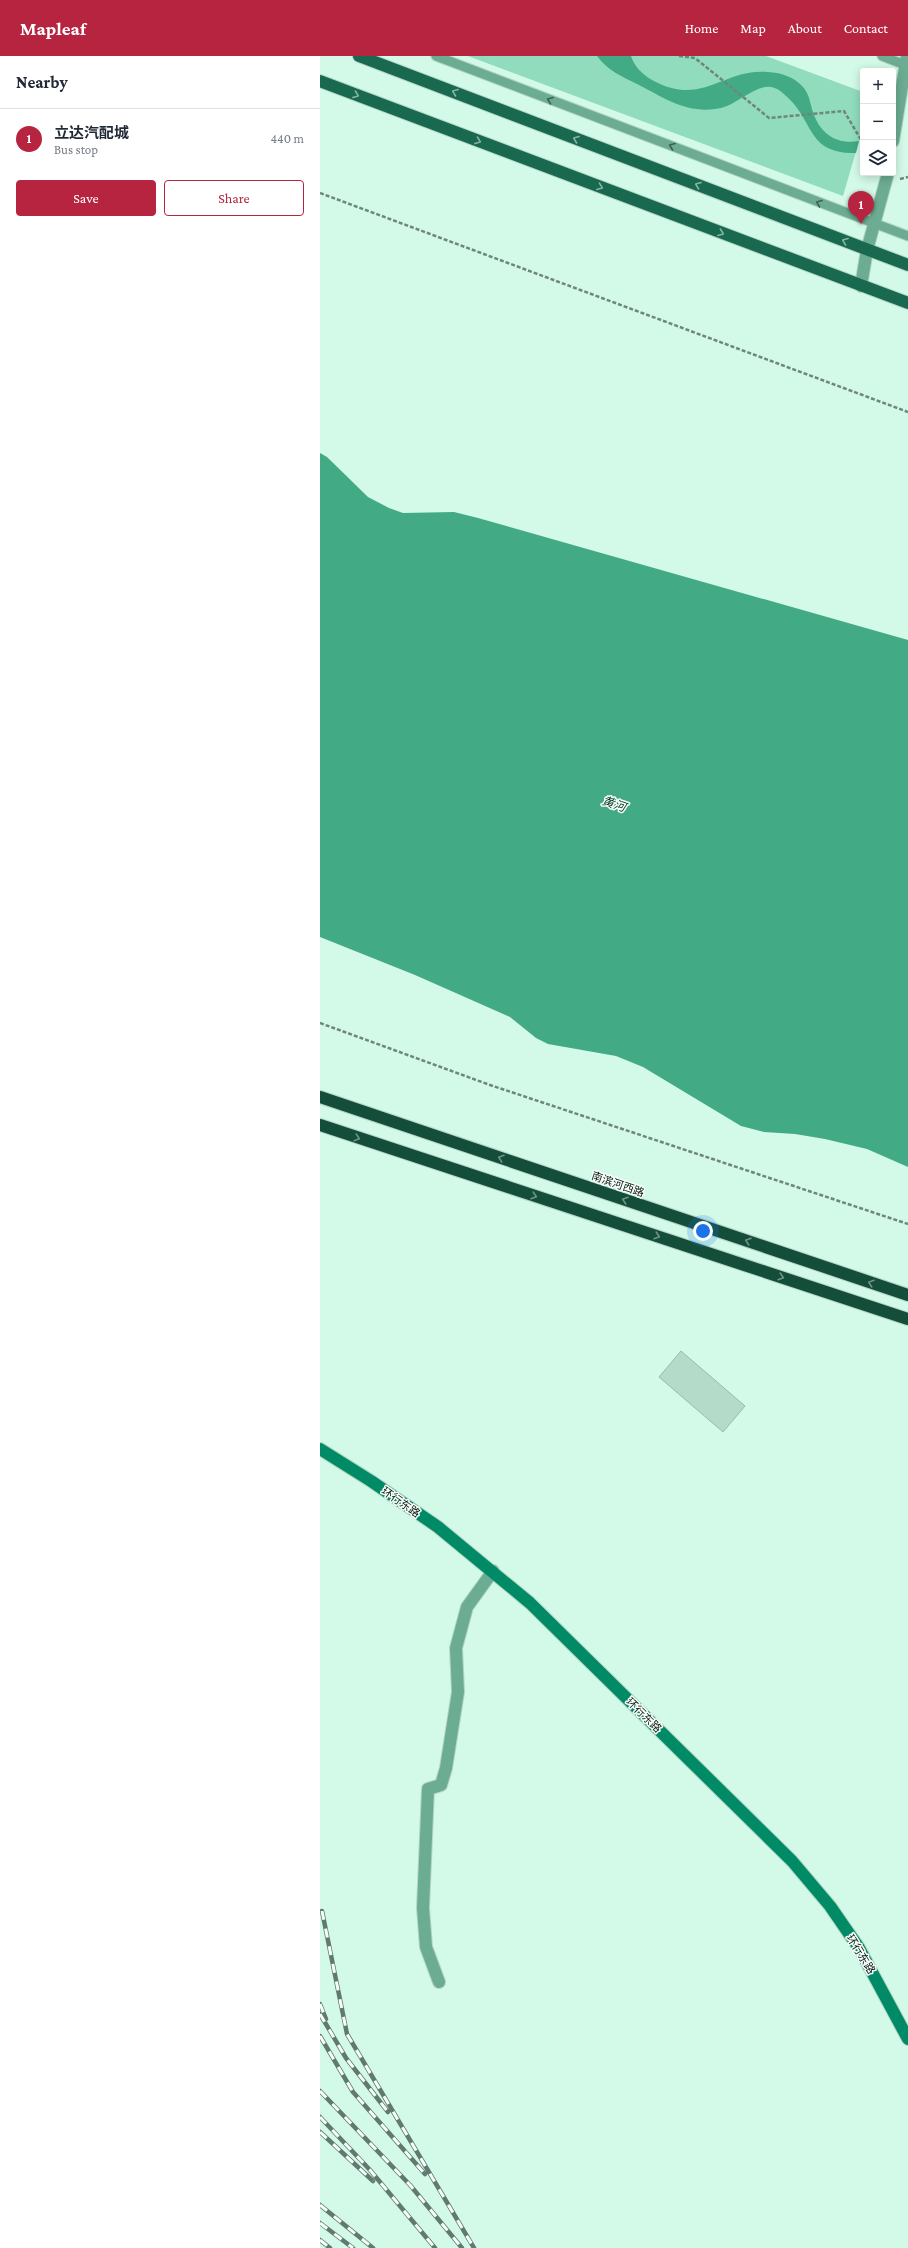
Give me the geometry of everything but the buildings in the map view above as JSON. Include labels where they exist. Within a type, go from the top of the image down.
[{"type":"highway","name":"南滨河西路","points":[[320,1097],[908,1295]]},
{"type":"highway","points":[[320,1125],[908,1319]]},
{"type":"main road","points":[[359,56],[908,265]]},
{"type":"main road","points":[[320,81],[908,304]]},
{"type":"street","points":[[896,123],[907,62]]},
{"type":"street","points":[[861,286],[867,250],[887,176]]},
{"type":"street","name":"环行东路","points":[[320,1449],[371,1481],[438,1527],[530,1603],[792,1862],[830,1906],[859,1948],[908,2039]]},
{"type":"street","points":[[439,1982],[426,1947],[422,1908],[428,1789],[442,1785],[446,1768],[458,1692],[456,1648],[467,1607],[493,1571]]},
{"type":"lane","points":[[436,56],[908,236]]},
{"type":"lane","points":[[882,56],[907,62]]},
{"type":"path","points":[[679,56],[695,58],[769,118],[844,111],[861,140]]},
{"type":"path","points":[[320,193],[908,412]]},
{"type":"path","points":[[320,1023],[490,1085],[908,1224]]},
{"type":"shaded area","points":[[468,56],[766,56],[860,91],[860,137],[843,196]]},
{"type":"water","points":[[597,56],[631,56],[632,60],[642,73],[652,80],[670,88],[685,90],[699,89],[752,72],[768,72],[787,76],[803,87],[808,96],[816,120],[825,132],[830,136],[844,141],[859,141],[856,153],[840,152],[828,148],[820,142],[795,106],[775,88],[765,87],[759,89],[734,103],[721,108],[709,110],[698,109],[668,100],[622,76],[606,66]]},
{"type":"water","name":"黄河","points":[[320,453],[327,457],[368,497],[389,508],[403,513],[454,512],[478,518],[908,640],[908,1167],[867,1149],[825,1139],[795,1134],[764,1132],[741,1126],[643,1067],[616,1056],[548,1044],[536,1038],[510,1017],[415,975],[320,937]]},
{"type":"railway","points":[[322,1911],[347,2034],[474,2248]]},
{"type":"railway","points":[[320,2004],[326,2019]]},
{"type":"railway","points":[[320,2014],[346,2058],[388,2112]]},
{"type":"railway","points":[[320,2036],[353,2092],[425,2174]]},
{"type":"railway","points":[[320,2091],[410,2185],[462,2248]]},
{"type":"railway","points":[[320,2117],[370,2170],[435,2248]]},
{"type":"railway","points":[[320,2132],[373,2181]]},
{"type":"railway","points":[[320,2205],[373,2248]]},
{"type":"railway","points":[[320,2223],[353,2248]]},
{"type":"railway","points":[[320,2240],[330,2248]]},
{"type":"place","name":"立达汽配城","points":[[861,224]]}]
